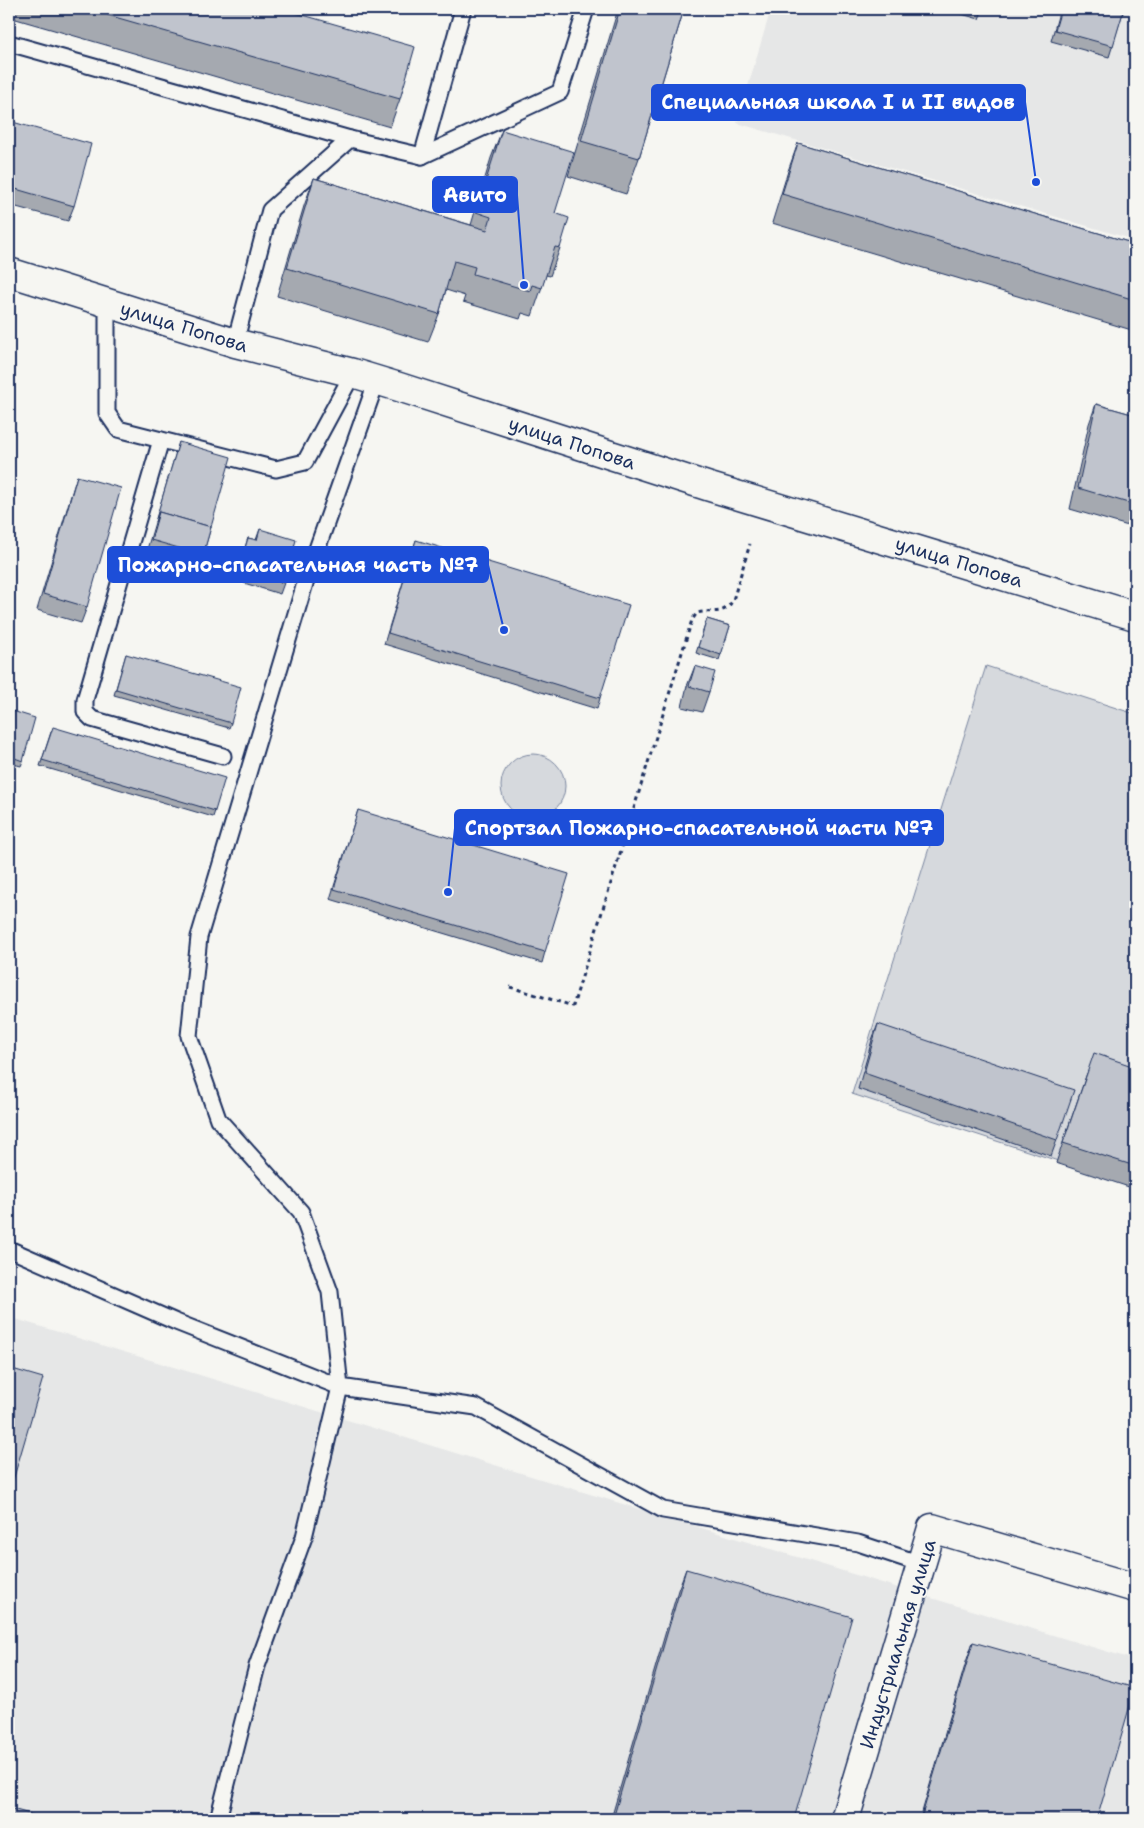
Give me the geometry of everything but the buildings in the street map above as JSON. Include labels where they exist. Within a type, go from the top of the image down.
[{"type":"street","name":"улица Попова","points":[[9,272],[236,343],[365,377],[710,487],[1135,616]]},
{"type":"street","name":"Индустриальная улица","points":[[845,1819],[932,1528],[1135,1588]]},
{"type":"lane","points":[[422,156],[463,9]]},
{"type":"lane","points":[[9,43],[350,139],[422,156],[560,92],[586,9]]},
{"type":"lane","points":[[236,343],[270,210],[350,139]]},
{"type":"lane","points":[[107,303],[107,413],[118,429],[276,469],[305,462],[365,377]]},
{"type":"lane","points":[[218,1819],[257,1666],[304,1537],[340,1387],[330,1292],[301,1212],[218,1119],[189,1036],[200,937],[365,377]]},
{"type":"lane","points":[[161,440],[85,700],[85,712],[92,719],[223,756]]},
{"type":"lane","points":[[9,1249],[176,1322],[340,1387],[476,1407],[663,1510],[858,1542],[921,1564]]},
{"type":"path","points":[[510,987],[573,1006],[692,620],[697,613],[705,611],[720,612],[729,608],[750,544]]},
{"type":"shaded area","points":[[771,9],[1135,9],[1135,240],[737,123]]},
{"type":"shaded area","points":[[986,666],[1135,714],[1135,1186],[852,1094]]},
{"type":"shaded area","points":[[527,754],[539,754],[556,763],[563,774],[565,786],[563,798],[556,809],[539,818],[527,818],[515,813],[506,804],[501,792],[501,780],[506,768],[515,759]]},
{"type":"shaded area","points":[[9,1317],[1135,1660],[1135,1819],[9,1819]]},
{"type":"place","name":"Специальная школа I и II видов","points":[[1036,182]]},
{"type":"place","name":"Авито","points":[[524,285]]},
{"type":"place","name":"Пожарно-спасательная часть №7","points":[[504,630]]},
{"type":"place","name":"Спортзал Пожарно-спасательной части №7","points":[[448,892]]}]
